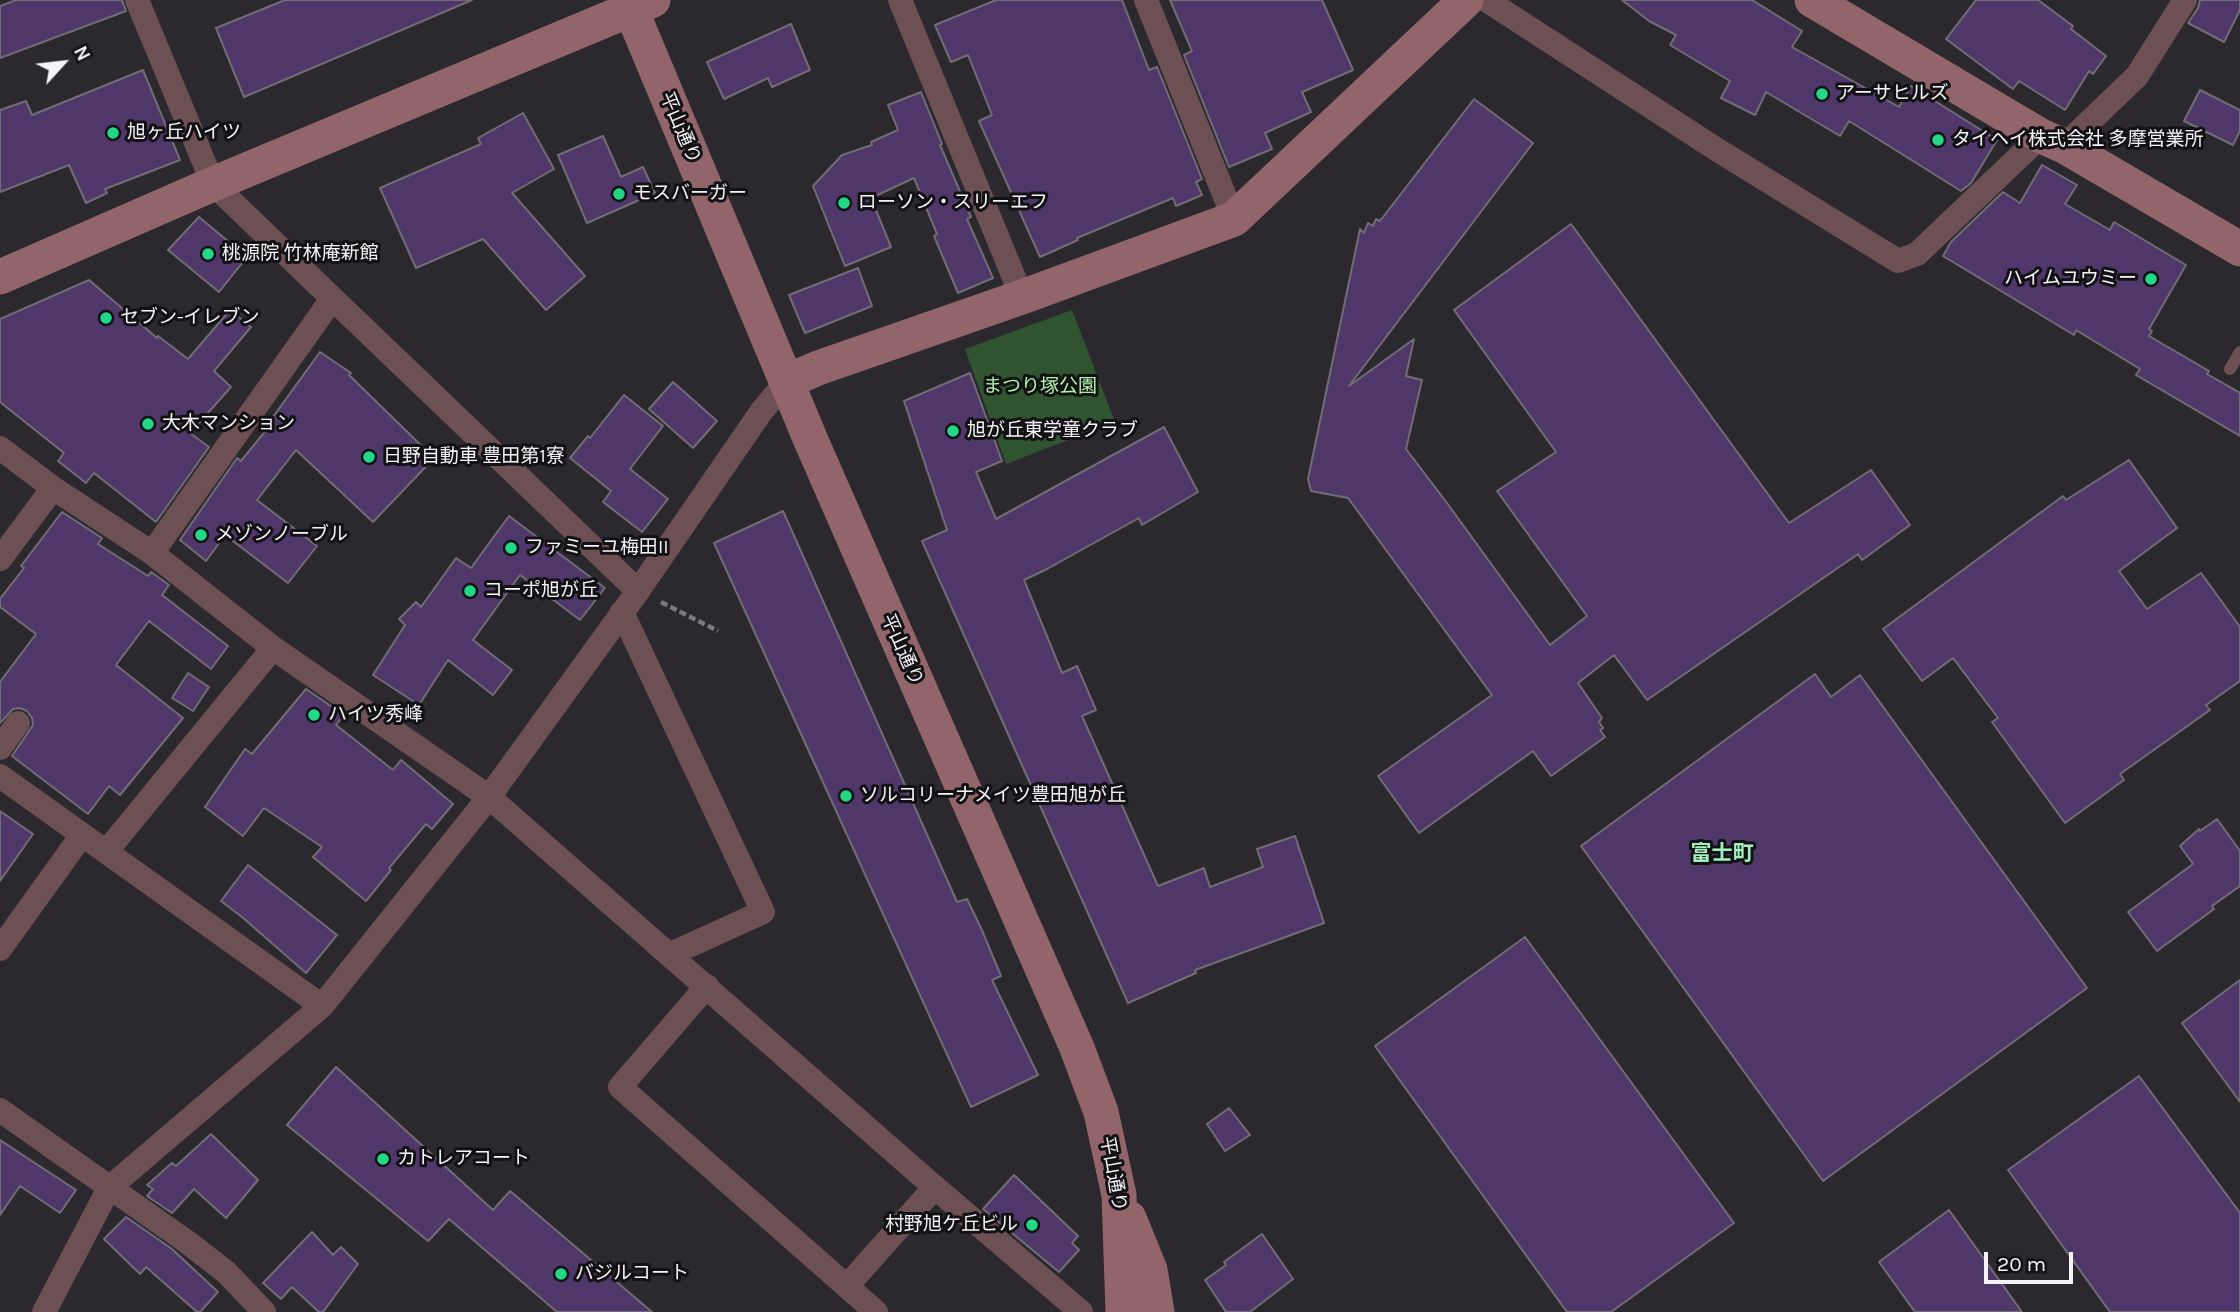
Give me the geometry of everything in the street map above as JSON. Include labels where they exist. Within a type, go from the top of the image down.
[{"type":"street","points":[[137,0],[213,184],[638,591]]},
{"type":"street","points":[[900,0],[1022,297]]},
{"type":"street","points":[[1146,0],[1234,219]]},
{"type":"street","points":[[44,1312],[108,1188],[321,1006],[489,796],[638,591],[761,412],[786,382],[818,368],[1234,219],[1466,0]]},
{"type":"street","points":[[1486,0],[1716,149],[1898,261],[1917,254],[2053,141],[2137,76],[2185,0]]},
{"type":"street","points":[[1812,0],[2240,249]]},
{"type":"street","points":[[0,277],[637,3]]},
{"type":"street","name":"平山通り","points":[[637,3],[786,382],[1077,1048],[1101,1112],[1119,1195],[1123,1312]]},
{"type":"street","points":[[152,553],[332,299]]},
{"type":"street","points":[[0,448],[53,488],[152,553],[274,648],[489,796],[1081,1312]]},
{"type":"street","points":[[0,559],[53,488]]},
{"type":"street","points":[[622,612],[763,912],[671,954]]},
{"type":"street","points":[[106,852],[274,648]]},
{"type":"street","points":[[0,748],[18,723]]},
{"type":"street","points":[[0,776],[321,1006]]},
{"type":"street","points":[[0,948],[82,835]]},
{"type":"street","points":[[707,986],[620,1087],[876,1312]]},
{"type":"street","points":[[0,1110],[228,1273],[264,1312]]},
{"type":"street","points":[[846,1286],[935,1187]]},
{"type":"street","points":[[1119,1195],[1150,1270],[1157,1312]]},
{"type":"lane","points":[[2230,369],[2240,352]]},
{"type":"path","points":[[638,591],[718,631]]},
{"type":"green space","name":"まつり塚公園","points":[[1072,310],[1115,422],[1006,464],[965,349]]},
{"type":"building","points":[[16,0],[122,0],[126,11],[0,58],[0,6]]},
{"type":"building","points":[[285,0],[472,0],[244,97],[216,28]]},
{"type":"building","points":[[996,0],[1122,0],[1149,70],[1157,67],[1202,179],[1196,182],[1202,195],[1176,206],[1173,198],[1077,238],[1078,240],[1040,257],[979,121],[992,115],[968,55],[951,62],[935,25]]},
{"type":"building","points":[[1170,0],[1322,0],[1353,70],[1302,92],[1311,112],[1265,133],[1272,149],[1229,167],[1184,55],[1192,51]]},
{"type":"building","points":[[1622,0],[1752,0],[1802,31],[1792,47],[1899,107],[1911,86],[1997,140],[1971,183],[1961,191],[1849,121],[1840,136],[1766,92],[1755,115],[1721,98],[1730,81],[1670,45],[1676,35],[1649,21]]},
{"type":"building","points":[[1976,0],[2038,0],[2073,26],[2071,29],[2106,56],[2093,74],[2089,71],[2065,110],[2019,81],[2013,89],[1946,39]]},
{"type":"building","points":[[2200,0],[2240,0],[2240,10],[2224,42],[2188,23]]},
{"type":"building","points":[[791,24],[810,70],[772,87],[768,78],[724,99],[707,62]]},
{"type":"building","name":"旭ヶ丘ハイツ","points":[[143,70],[180,160],[105,189],[107,193],[86,203],[69,165],[0,192],[0,110],[26,101],[32,115]]},
{"type":"building","points":[[2200,90],[2240,110],[2240,131],[2233,145],[2184,121]]},
{"type":"building","points":[[921,92],[971,217],[967,219],[993,278],[958,293],[914,178],[871,198],[891,247],[845,266],[813,186],[842,155],[872,145],[871,142],[898,130],[888,105]]},
{"type":"building","points":[[1474,99],[1533,143],[1349,386],[1414,339],[1406,376],[1422,380],[1406,449],[1550,645],[1587,616],[1497,491],[1556,452],[1454,310],[1571,224],[1789,523],[1871,470],[1910,525],[1862,560],[1858,554],[1647,700],[1614,655],[1578,683],[1602,718],[1599,722],[1603,728],[1600,730],[1605,737],[1551,776],[1533,751],[1419,833],[1378,776],[1492,695],[1348,498],[1311,491],[1308,479],[1360,229],[1364,233],[1368,223],[1373,226],[1376,219],[1380,221]]},
{"type":"building","points":[[523,113],[554,169],[512,193],[585,276],[546,310],[483,239],[416,268],[380,188],[481,144],[478,138]]},
{"type":"building","points":[[603,136],[621,177],[643,167],[655,193],[587,223],[558,155]]},
{"type":"building","points":[[2042,165],[2077,185],[2065,204],[2110,230],[2114,222],[2186,265],[2149,329],[2152,331],[2149,336],[2209,371],[2207,374],[2240,393],[2240,436],[2136,375],[2140,369],[2076,330],[2074,335],[1943,256],[1951,242],[2003,192],[2020,203]]},
{"type":"building","name":"桃源院 竹林庵新館","points":[[199,217],[247,257],[219,292],[168,250]]},
{"type":"building","points":[[858,268],[872,306],[805,333],[789,295]]},
{"type":"building","points":[[89,280],[157,338],[158,336],[188,359],[230,310],[251,327],[214,371],[231,387],[190,433],[209,447],[156,522],[94,473],[86,483],[58,461],[64,453],[0,402],[0,319]]},
{"type":"building","points":[[320,352],[351,373],[349,375],[434,458],[373,522],[296,450],[257,500],[317,546],[288,583],[225,535],[206,561],[180,540],[237,458],[241,461],[272,423],[270,421]]},
{"type":"building","points":[[970,373],[1002,461],[976,472],[996,519],[1164,427],[1198,492],[1142,525],[1139,518],[1024,580],[1062,673],[1077,666],[1096,710],[1082,716],[1158,886],[1204,868],[1210,887],[1263,867],[1257,849],[1295,836],[1324,923],[1195,970],[1196,973],[1128,1003],[922,541],[947,530],[904,401]]},
{"type":"building","points":[[673,382],[717,421],[693,448],[649,409]]},
{"type":"building","points":[[624,395],[663,426],[630,469],[668,499],[642,532],[603,502],[611,491],[570,458],[588,436],[590,438]]},
{"type":"building","points":[[2129,460],[2177,528],[2119,571],[2147,609],[2201,573],[2240,627],[2240,681],[2206,705],[2210,710],[2120,774],[2124,780],[2065,823],[1992,722],[1998,718],[1953,658],[1922,681],[1883,629],[2063,496],[2066,500]]},
{"type":"building","name":"ソルコリーナメイツ豊田旭が丘","points":[[783,511],[957,902],[967,899],[981,928],[1001,976],[992,980],[1038,1075],[971,1107],[714,543]]},
{"type":"building","points":[[62,512],[102,538],[98,544],[148,576],[151,572],[169,585],[162,595],[228,646],[211,669],[149,621],[116,665],[183,718],[120,795],[109,786],[88,814],[12,756],[33,725],[27,711],[13,709],[0,723],[0,682],[36,634],[0,607],[0,599]]},
{"type":"building","points":[[509,516],[605,588],[580,620],[520,575],[473,640],[512,670],[493,695],[448,660],[419,705],[373,675],[405,625],[399,619],[416,602],[421,607],[456,558],[471,568]]},
{"type":"building","points":[[188,673],[209,687],[193,711],[172,698]]},
{"type":"building","points":[[1815,674],[1831,697],[1860,675],[2087,988],[1823,1181],[1581,846]]},
{"type":"building","points":[[306,689],[344,715],[336,725],[393,770],[401,760],[453,804],[432,829],[426,824],[389,868],[391,870],[366,901],[313,857],[322,847],[264,808],[243,836],[205,807],[245,749],[252,754]]},
{"type":"building","points":[[0,811],[33,834],[0,881]]},
{"type":"building","points":[[2217,819],[2240,851],[2240,886],[2157,951],[2128,912],[2193,864],[2180,846],[2199,829],[2200,831]]},
{"type":"building","points":[[248,865],[337,935],[306,973],[221,901]]},
{"type":"building","points":[[1525,937],[1734,1223],[1611,1312],[1567,1312],[1375,1046]]},
{"type":"building","points":[[2240,980],[2240,1102],[2182,1023]]},
{"type":"building","points":[[336,1067],[493,1210],[510,1191],[652,1312],[557,1312],[449,1219],[428,1241],[287,1125]]},
{"type":"building","points":[[2139,1076],[2240,1213],[2240,1312],[2110,1312],[2008,1170]]},
{"type":"building","points":[[1229,1108],[1250,1135],[1225,1151],[1207,1124]]},
{"type":"building","points":[[211,1134],[258,1180],[226,1218],[194,1189],[172,1213],[147,1196],[153,1189],[147,1185],[172,1163],[176,1166]]},
{"type":"building","points":[[0,1140],[76,1190],[60,1213],[20,1186],[0,1215]]},
{"type":"building","name":"村野旭ケ丘ビル","points":[[1014,1175],[1078,1236],[1072,1243],[1079,1250],[1059,1272],[983,1209]]},
{"type":"building","points":[[1949,1210],[2022,1312],[1915,1312],[1879,1262]]},
{"type":"building","points":[[126,1217],[172,1249],[218,1292],[200,1312],[146,1267],[140,1274],[104,1239]]},
{"type":"building","points":[[312,1232],[333,1255],[341,1247],[358,1264],[323,1312],[319,1312],[292,1287],[281,1299],[263,1283]]},
{"type":"building","points":[[1262,1234],[1293,1279],[1250,1312],[1226,1312],[1205,1280]]},
{"type":"place","name":"アーサヒルズ","points":[[1822,94]]},
{"type":"place","name":"旭ヶ丘ハイツ","points":[[113,133]]},
{"type":"place","name":"タイヘイ株式会社 多摩営業所","points":[[1938,140]]},
{"type":"place","name":"モスバーガー","points":[[619,194]]},
{"type":"place","name":"ローソン・スリーエフ","points":[[844,203]]},
{"type":"place","name":"桃源院 竹林庵新館","points":[[208,254]]},
{"type":"place","name":"ハイムユウミー","points":[[2151,279]]},
{"type":"place","name":"セブン-イレブン","points":[[106,318]]},
{"type":"place","name":"大木マンション","points":[[148,424]]},
{"type":"place","name":"旭が丘東学童クラブ","points":[[953,431]]},
{"type":"place","name":"日野自動車 豊田第1寮","points":[[369,457]]},
{"type":"place","name":"メゾンノーブル","points":[[201,535]]},
{"type":"place","name":"ファミーユ梅田II","points":[[511,548]]},
{"type":"place","name":"コーポ旭が丘","points":[[470,591]]},
{"type":"place","name":"ハイツ秀峰","points":[[314,715]]},
{"type":"place","name":"ソルコリーナメイツ豊田旭が丘","points":[[846,796]]},
{"type":"place","name":"カトレアコート","points":[[383,1159]]},
{"type":"place","name":"村野旭ケ丘ビル","points":[[1032,1225]]},
{"type":"place","name":"バジルコート","points":[[561,1274]]},
{"type":"district","name":"富士町","points":[[1722,854]]}]
